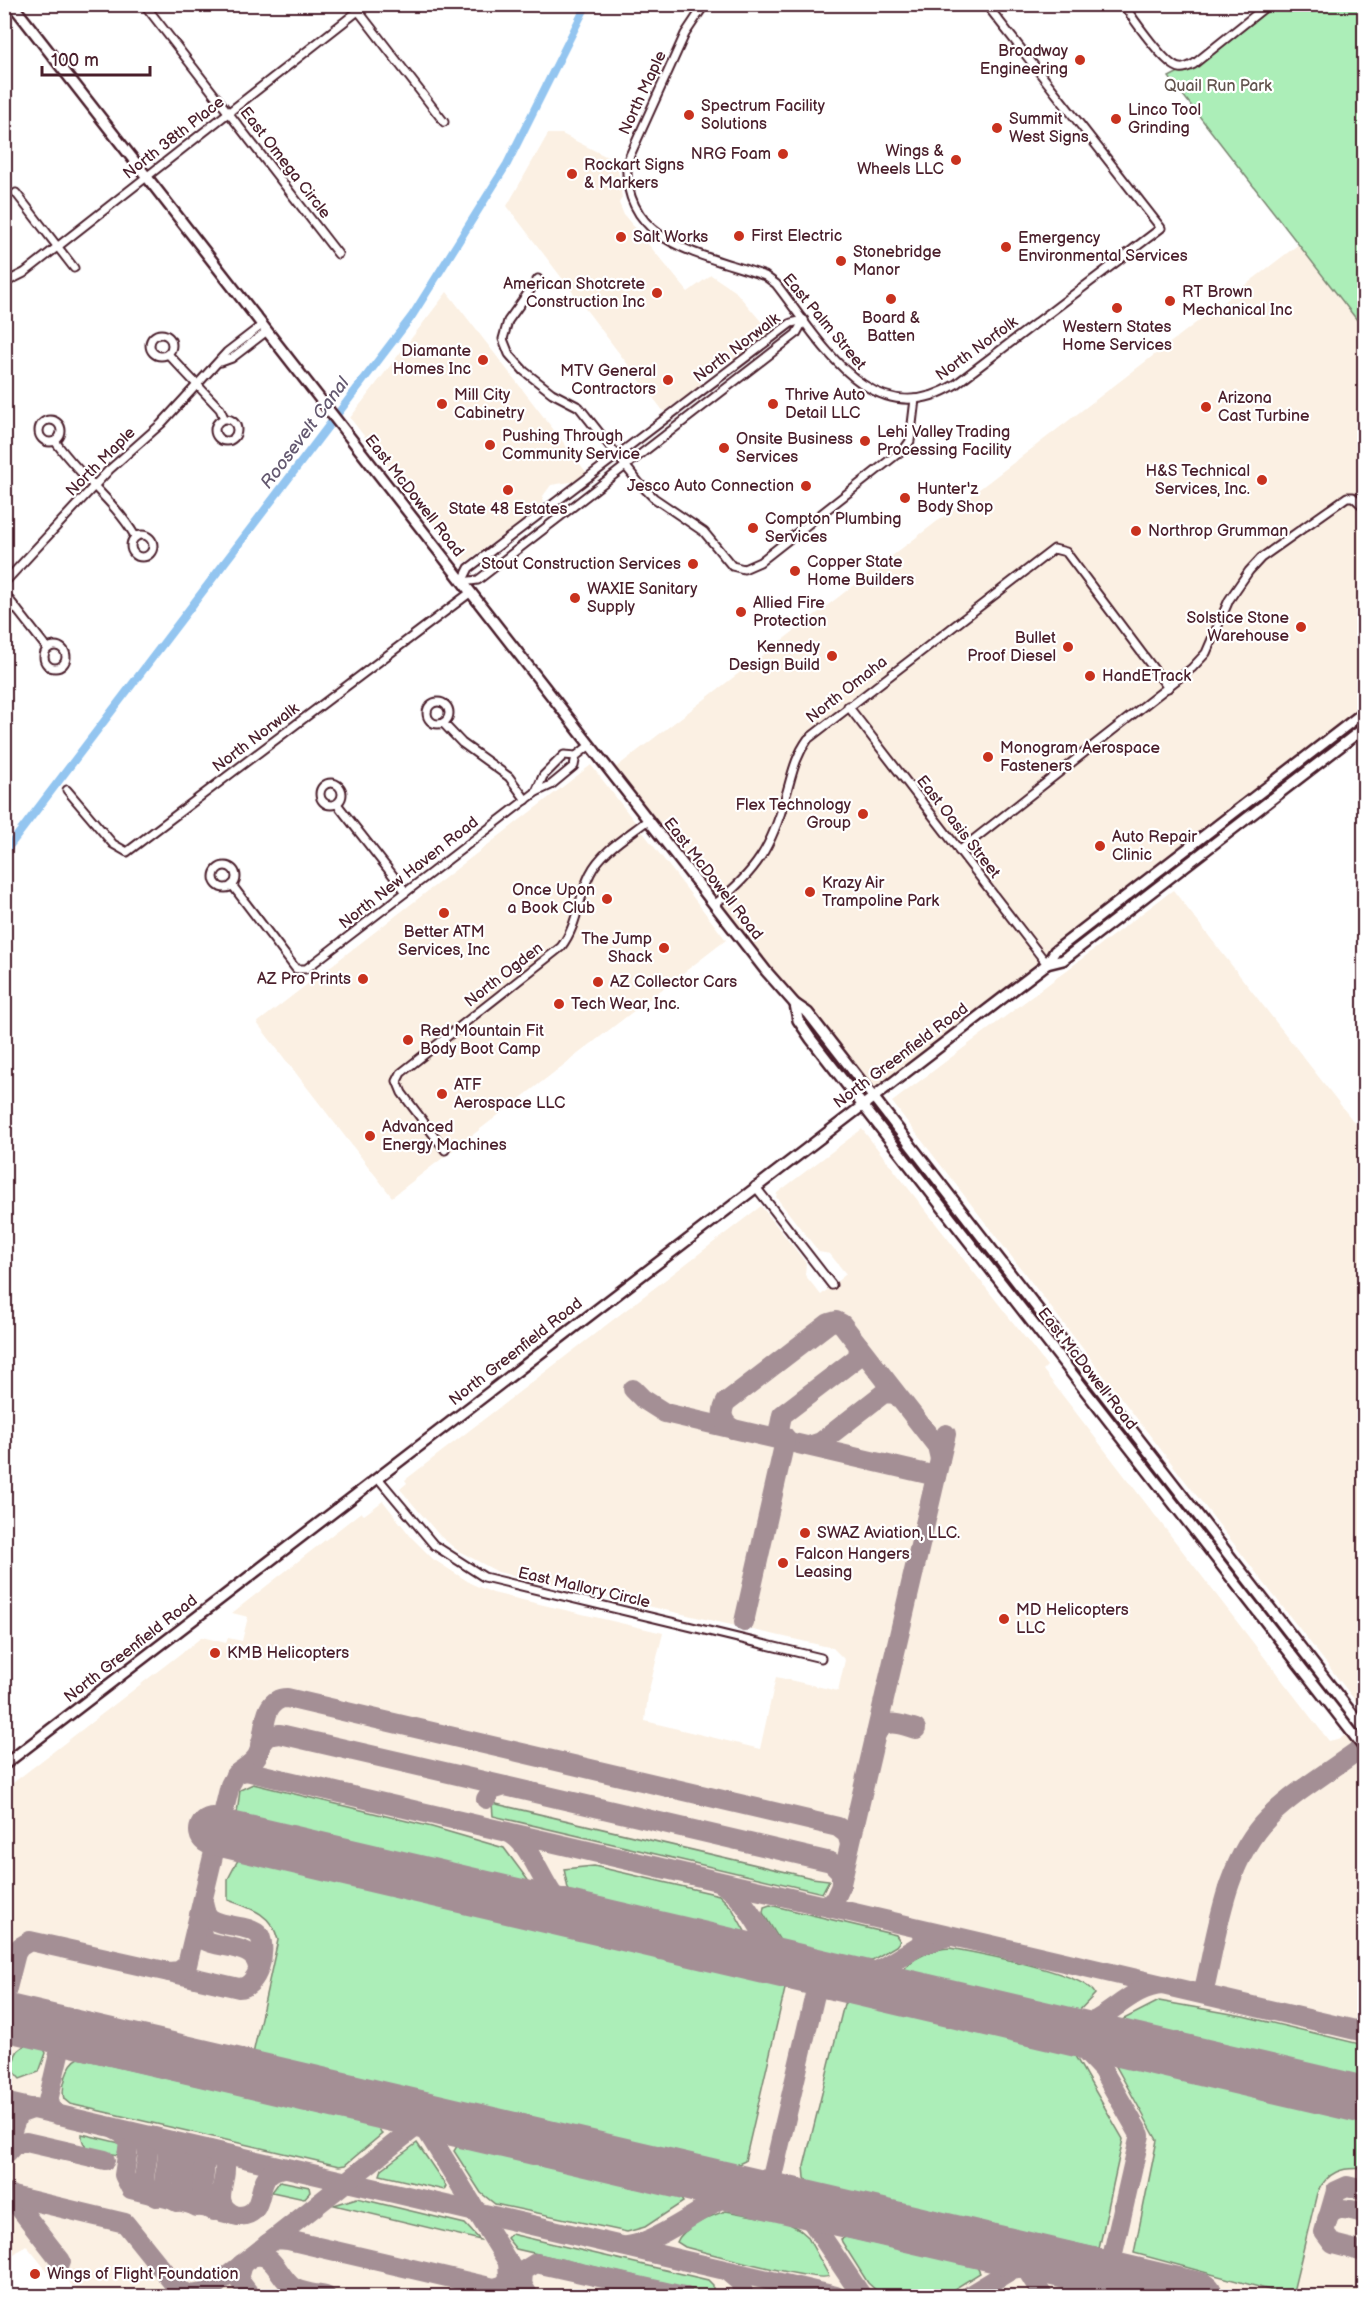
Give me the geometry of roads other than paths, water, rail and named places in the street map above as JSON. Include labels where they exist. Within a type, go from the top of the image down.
[{"type":"main road","name":"East McDowell Road","points":[[12,4],[714,905],[795,1005],[808,1013],[1365,1729]]},
{"type":"main road","name":"North Greenfield Road","points":[[4,1765],[1047,964],[1055,951],[1365,712]]},
{"type":"main road","name":"North Greenfield Road","points":[[1047,964],[1063,960],[1255,810],[1365,728]]},
{"type":"main road","points":[[1255,810],[1300,769],[1303,760]]},
{"type":"main road","name":"East McDowell Road","points":[[795,1005],[798,1020],[862,1105],[1365,1748]]},
{"type":"main road","points":[[1065,1365],[1075,1358]]},
{"type":"street","name":"East Omega Circle","points":[[144,4],[338,254]]},
{"type":"street","points":[[353,4],[444,122]]},
{"type":"street","name":"North Maple","points":[[630,198],[626,173],[632,149],[685,34],[705,4]]},
{"type":"street","name":"North Norfolk","points":[[915,399],[943,392],[956,384],[1161,228],[986,4]]},
{"type":"street","points":[[1123,4],[1163,56],[1173,66],[1182,69],[1194,64],[1269,4]]},
{"type":"street","name":"North 38th Place","points":[[4,283],[24,273],[358,11]]},
{"type":"street","points":[[16,193],[74,268]]},
{"type":"street","name":"East Palm Street","points":[[630,198],[640,219],[656,235],[765,276],[776,284],[853,380],[879,394],[915,399]]},
{"type":"street","points":[[538,279],[508,321],[503,339],[510,354],[524,371],[552,393],[579,407],[621,461],[654,498],[704,532],[732,566],[752,568],[905,448],[910,441],[915,399]]},
{"type":"street","name":"North Norwalk","points":[[462,582],[477,580],[719,378],[791,323],[804,320]]},
{"type":"street","name":"North Norwalk","points":[[462,582],[469,568],[727,387],[796,334],[804,320]]},
{"type":"street","name":"North Maple","points":[[4,583],[94,486],[122,457],[161,424],[227,352],[265,328]]},
{"type":"street","points":[[168,354],[220,409],[224,418]]},
{"type":"street","points":[[719,378],[727,387]]},
{"type":"street","points":[[55,441],[117,510],[135,536]]},
{"type":"street","points":[[959,850],[1168,688],[1206,653],[1229,600],[1256,564],[1347,497],[1353,497],[1365,507]]},
{"type":"street","name":"North Omaha","points":[[714,905],[744,880],[765,852],[778,824],[794,763],[802,747],[817,731],[1054,549],[1061,550],[1135,641],[1168,688]]},
{"type":"street","name":"North Norwalk","points":[[67,790],[112,844],[127,852],[471,592]]},
{"type":"street","points":[[4,593],[47,648]]},
{"type":"street","name":"East Oasis Street","points":[[848,706],[1047,964]]},
{"type":"street","points":[[443,723],[462,743],[509,777],[526,800]]},
{"type":"street","name":"North New Haven Road","points":[[232,885],[296,969],[306,969],[536,792],[551,785],[574,766],[576,756],[590,745]]},
{"type":"street","name":"North New Haven Road","points":[[536,792],[543,776],[564,755],[576,756]]},
{"type":"street","points":[[337,804],[406,892]]},
{"type":"street","name":"North Ogden","points":[[446,1150],[402,1094],[397,1081],[409,1065],[561,947],[572,929],[591,872],[600,859],[648,820]]},
{"type":"street","points":[[755,1186],[832,1285]]},
{"type":"street","name":"East Mallory Circle","points":[[378,1478],[434,1545],[484,1578],[821,1658]]},
{"type":"waterway","name":"Roosevelt Canal","points":[[4,853],[412,316],[507,164],[587,4]]},
{"type":"place","name":"Broadway Engineering","points":[[1080,60]]},
{"type":"place","name":"Spectrum Facility Solutions","points":[[689,115]]},
{"type":"place","name":"Linco Tool Grinding","points":[[1116,119]]},
{"type":"place","name":"Summit West Signs","points":[[997,128]]},
{"type":"place","name":"NRG Foam","points":[[783,154]]},
{"type":"place","name":"Wings & Wheels LLC","points":[[956,160]]},
{"type":"place","name":"Rockart Signs & Markers","points":[[572,174]]},
{"type":"place","name":"First Electric","points":[[739,236]]},
{"type":"place","name":"Salt Works","points":[[621,237]]},
{"type":"place","name":"Emergency Environmental Services","points":[[1006,247]]},
{"type":"place","name":"Stonebridge Manor","points":[[841,261]]},
{"type":"place","name":"American Shotcrete Construction Inc","points":[[657,293]]},
{"type":"place","name":"Board & Batten","points":[[891,299]]},
{"type":"place","name":"RT Brown Mechanical Inc","points":[[1170,301]]},
{"type":"place","name":"Western States Home Services","points":[[1117,308]]},
{"type":"place","name":"Diamante Homes Inc","points":[[483,360]]},
{"type":"place","name":"MTV General Contractors","points":[[668,380]]},
{"type":"place","name":"Mill City Cabinetry","points":[[442,404]]},
{"type":"place","name":"Thrive Auto Detail LLC","points":[[773,404]]},
{"type":"place","name":"Arizona Cast Turbine","points":[[1206,407]]},
{"type":"place","name":"Lehi Valley Trading Processing Facility","points":[[865,441]]},
{"type":"place","name":"Pushing Through Community Service","points":[[490,445]]},
{"type":"place","name":"Onsite Business Services","points":[[724,448]]},
{"type":"place","name":"H&S Technical Services, Inc.","points":[[1262,480]]},
{"type":"place","name":"Jesco Auto Connection","points":[[806,486]]},
{"type":"place","name":"State 48 Estates","points":[[508,490]]},
{"type":"place","name":"Hunter'z Body Shop","points":[[905,498]]},
{"type":"place","name":"Compton Plumbing Services","points":[[753,528]]},
{"type":"place","name":"Northrop Grumman","points":[[1136,531]]},
{"type":"place","name":"Stout Construction Services","points":[[693,564]]},
{"type":"place","name":"Copper State Home Builders","points":[[795,571]]},
{"type":"place","name":"WAXIE Sanitary Supply","points":[[575,598]]},
{"type":"place","name":"Allied Fire Protection","points":[[741,612]]},
{"type":"place","name":"Solstice Stone Warehouse","points":[[1301,627]]},
{"type":"place","name":"Bullet Proof Diesel","points":[[1068,647]]},
{"type":"place","name":"Kennedy Design Build","points":[[832,656]]},
{"type":"place","name":"HandETrack","points":[[1090,676]]},
{"type":"place","name":"Monogram Aerospace Fasteners","points":[[988,757]]},
{"type":"place","name":"Flex Technology Group","points":[[863,814]]},
{"type":"place","name":"Auto Repair Clinic","points":[[1100,846]]},
{"type":"place","name":"Krazy Air Trampoline Park","points":[[810,892]]},
{"type":"place","name":"Once Upon a Book Club","points":[[607,899]]},
{"type":"place","name":"Better ATM Services, Inc","points":[[444,913]]},
{"type":"place","name":"The Jump Shack","points":[[664,948]]},
{"type":"place","name":"AZ Pro Prints","points":[[363,979]]},
{"type":"place","name":"AZ Collector Cars","points":[[598,982]]},
{"type":"place","name":"Tech Wear, Inc.","points":[[559,1004]]},
{"type":"place","name":"Red Mountain Fit Body Boot Camp","points":[[408,1040]]},
{"type":"place","name":"ATF Aerospace LLC","points":[[442,1094]]},
{"type":"place","name":"Advanced Energy Machines","points":[[370,1136]]},
{"type":"place","name":"SWAZ Aviation, LLC.","points":[[805,1533]]},
{"type":"place","name":"Falcon Hangers Leasing","points":[[783,1563]]},
{"type":"place","name":"MD Helicopters LLC","points":[[1004,1619]]},
{"type":"place","name":"KMB Helicopters","points":[[215,1653]]},
{"type":"place","name":"Wings of Flight Foundation","points":[[35,2274]]},
{"type":"park label","name":"Quail Run Park","points":[[1218,86]]}]
